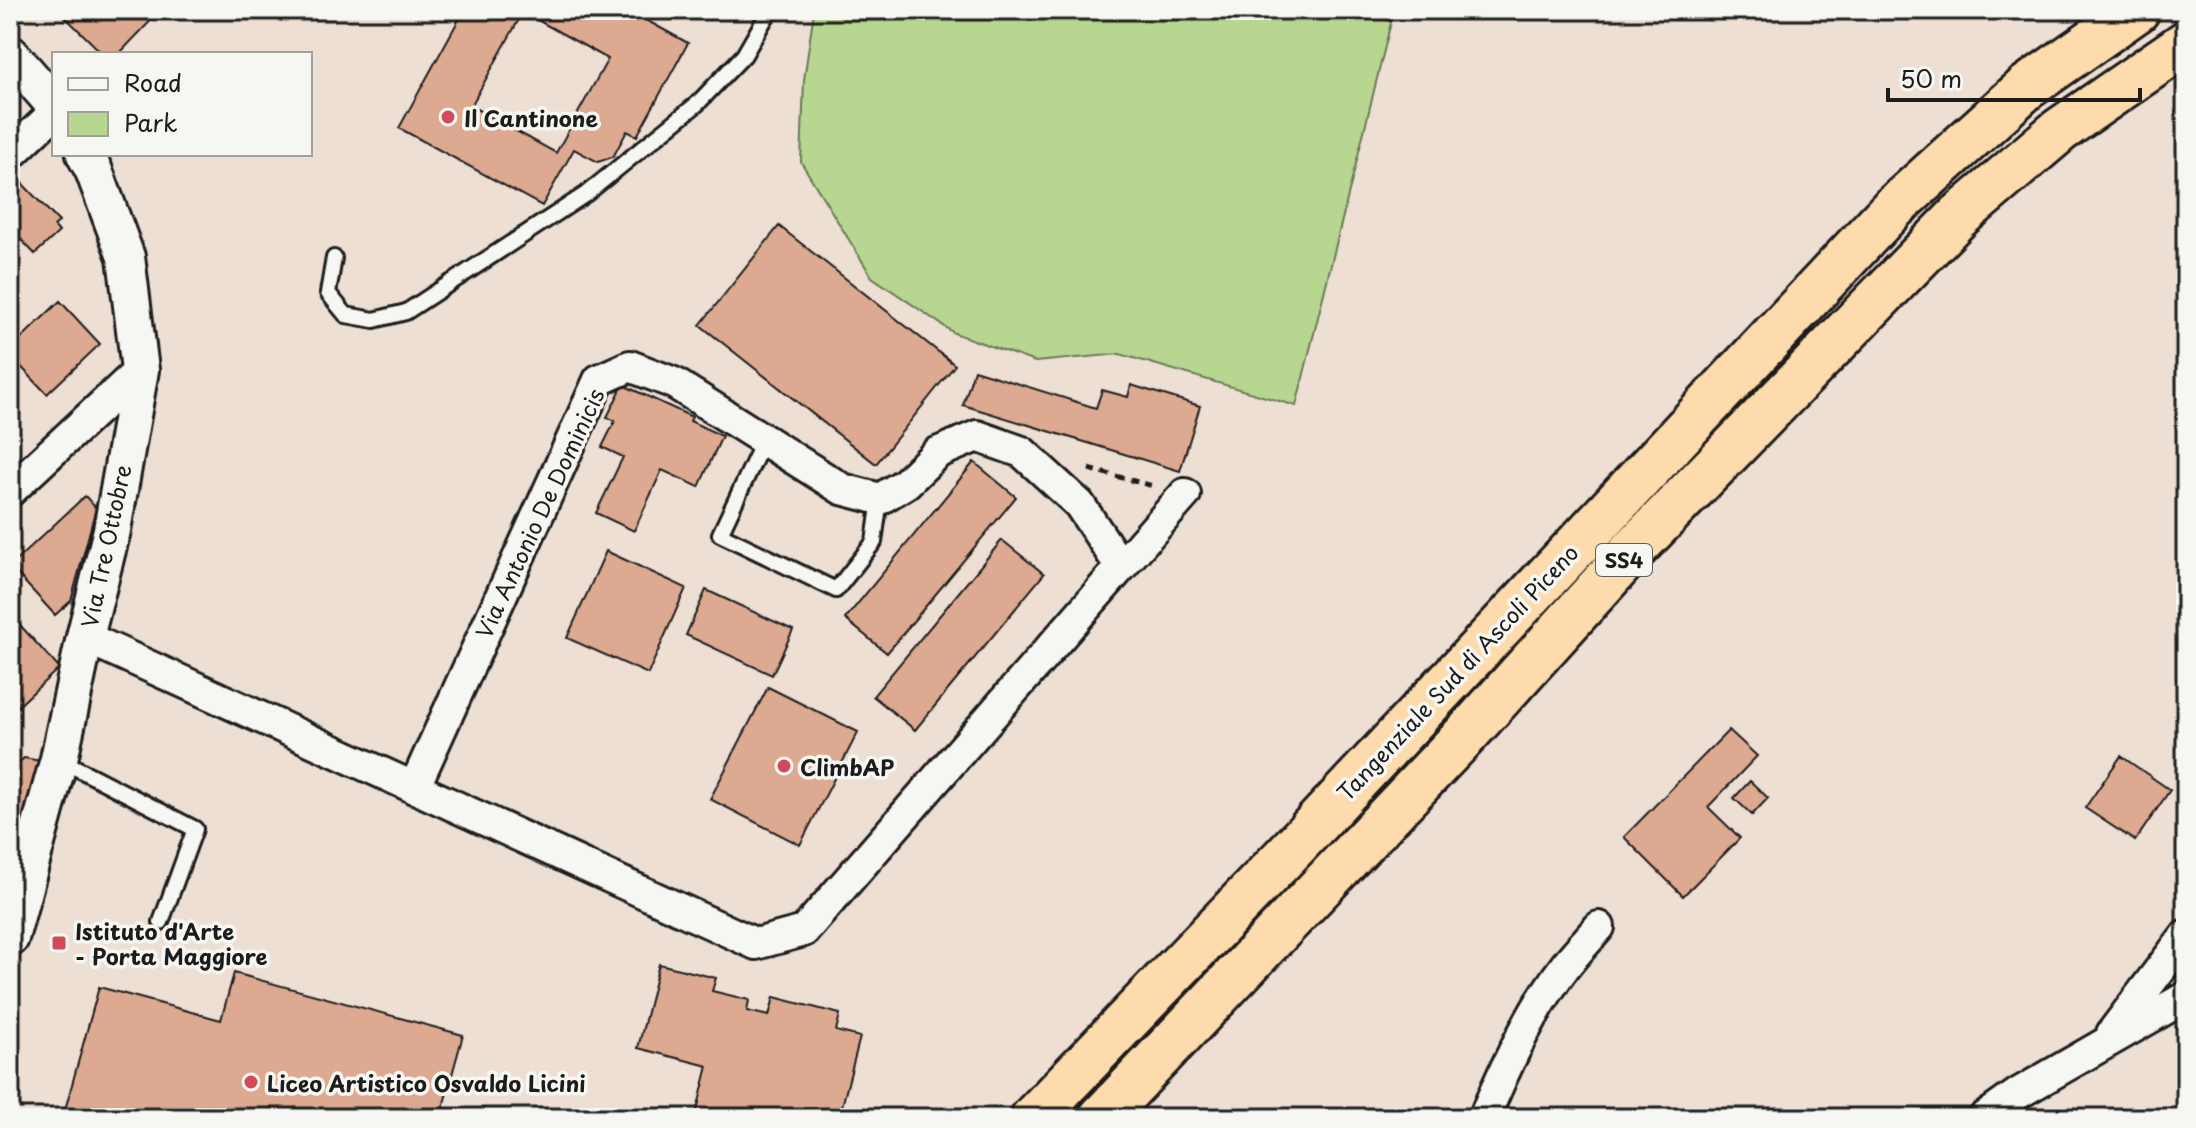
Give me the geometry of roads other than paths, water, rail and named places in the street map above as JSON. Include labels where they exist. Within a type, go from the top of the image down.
[{"type":"highway","name":"Tangenziale Sud di Ascoli Piceno","points":[[1033,1118],[1294,847],[1734,375],[1903,199],[2027,87],[2137,10]]},
{"type":"highway","name":"Tangenziale Sud di Ascoli Piceno","points":[[1101,1118],[1471,729],[1635,548],[1958,217],[2060,130],[2186,43]]},
{"type":"street","points":[[10,54],[52,102]]},
{"type":"street","points":[[10,155],[52,115]]},
{"type":"street","name":"Via Tre Ottobre","points":[[10,938],[59,759],[112,530],[140,370],[126,257],[86,156]]},
{"type":"street","name":"Via Antonio De Dominicis","points":[[414,788],[599,380],[630,366],[674,383],[842,489],[880,499]]},
{"type":"street","points":[[10,491],[140,370]]},
{"type":"street","points":[[880,499],[906,483],[937,453],[977,436],[1022,452],[1079,504],[1121,567]]},
{"type":"street","points":[[85,637],[756,944],[804,931],[1185,494]]},
{"type":"street","points":[[1484,1118],[1502,1074],[1530,1021],[1565,966],[1599,927]]},
{"type":"street","points":[[2104,1044],[2186,935]]},
{"type":"street","points":[[1984,1118],[2019,1093],[2186,997]]},
{"type":"lane","points":[[334,258],[328,293],[346,315],[374,320],[406,312],[586,194],[697,104],[744,55],[770,10]]},
{"type":"lane","points":[[764,440],[720,534],[836,590],[874,542],[880,499]]},
{"type":"lane","points":[[59,759],[195,829],[161,922]]},
{"type":"place","name":"Il Cantinone","points":[[448,117]]},
{"type":"place","name":"ClimbAP","points":[[784,766]]},
{"type":"place","name":"Istituto d'Arte - Porta Maggiore","points":[[59,943]]},
{"type":"place","name":"Liceo Artistico Osvaldo Licini","points":[[251,1082]]}]
